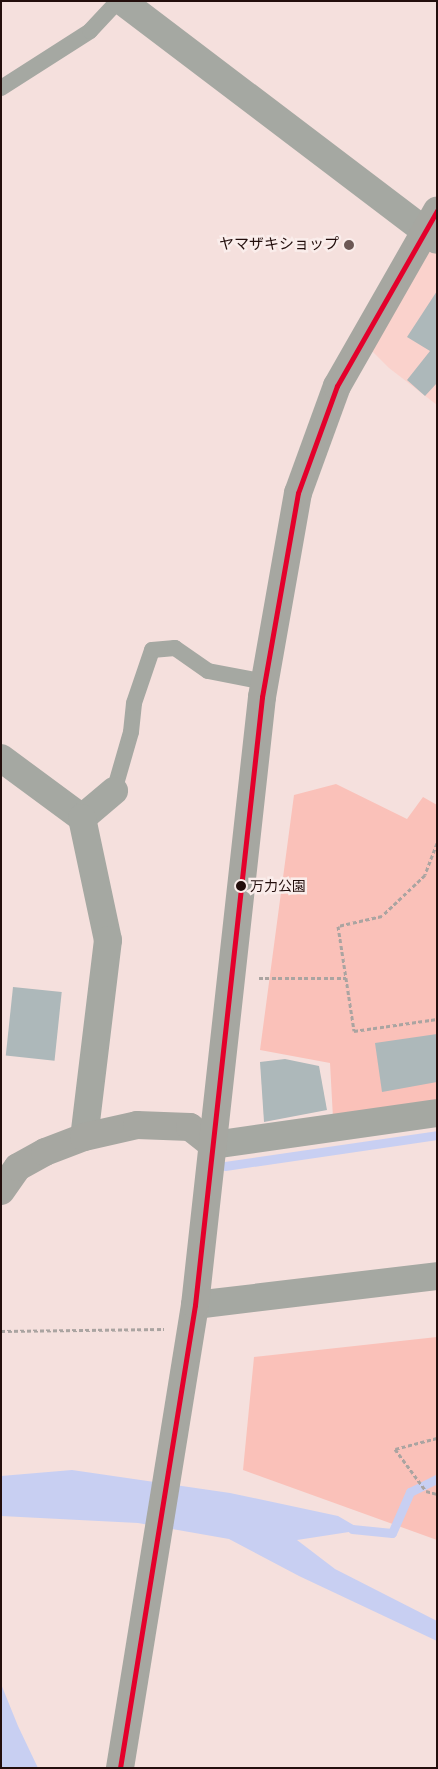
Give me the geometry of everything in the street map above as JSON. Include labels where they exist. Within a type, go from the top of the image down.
[{"type":"main road","points":[[120,1768],[194,1318],[265,682],[298,493],[338,386],[432,227]]},
{"type":"main road","points":[[1,1191],[18,1167],[44,1152],[84,1137],[137,1125],[190,1126],[213,1146]]},
{"type":"street","points":[[122,1],[432,227]]},
{"type":"street","points":[[1,758],[82,818],[108,940],[84,1137]]},
{"type":"street","points":[[82,818],[114,791]]},
{"type":"street","points":[[213,1146],[437,1113]]},
{"type":"street","points":[[194,1318],[437,1276]]},
{"type":"lane","points":[[1,88],[90,31],[118,1]]},
{"type":"lane","points":[[114,791],[131,732],[134,703],[152,650],[175,648],[208,671],[265,682]]},
{"type":"path","points":[[437,843],[425,875],[382,916],[338,926],[354,1031],[437,1019]]},
{"type":"path","points":[[231,978],[346,978]]},
{"type":"path","points":[[1,1331],[194,1318]]},
{"type":"path","points":[[437,1438],[395,1449],[426,1491],[437,1494]]},
{"type":"shaded area","points":[[437,240],[437,405],[389,368],[361,340]]},
{"type":"shaded area","name":"万力公園","points":[[336,784],[407,819],[423,797],[437,805],[437,1100],[333,1118],[330,1063],[260,1050],[294,795]]},
{"type":"shaded area","points":[[437,1337],[437,1540],[243,1470],[254,1357]]},
{"type":"water","points":[[72,1470],[230,1493],[338,1516],[362,1530],[297,1540],[335,1569],[437,1621],[437,1641],[299,1576],[229,1539],[138,1523],[1,1516],[1,1476]]},
{"type":"water","points":[[1,1684],[18,1726],[38,1768],[1,1768]]},
{"type":"building","points":[[437,291],[437,383],[425,396],[407,380],[430,351],[407,337]]},
{"type":"building","points":[[13,987],[62,992],[55,1061],[6,1056]]},
{"type":"building","points":[[437,1034],[437,1082],[382,1092],[375,1043]]},
{"type":"building","points":[[285,1059],[319,1066],[327,1110],[264,1122],[260,1062]]},
{"type":"waterway","points":[[225,1166],[437,1135]]},
{"type":"waterway","points":[[352,1529],[392,1533],[410,1492],[437,1479]]},
{"type":"transit line","points":[[120,1768],[195,1305],[262,697],[298,493],[337,386],[437,211]]},
{"type":"place","name":"ヤマザキショップ","points":[[349,245]]},
{"type":"place","name":"万力公園","points":[[241,886]]}]
